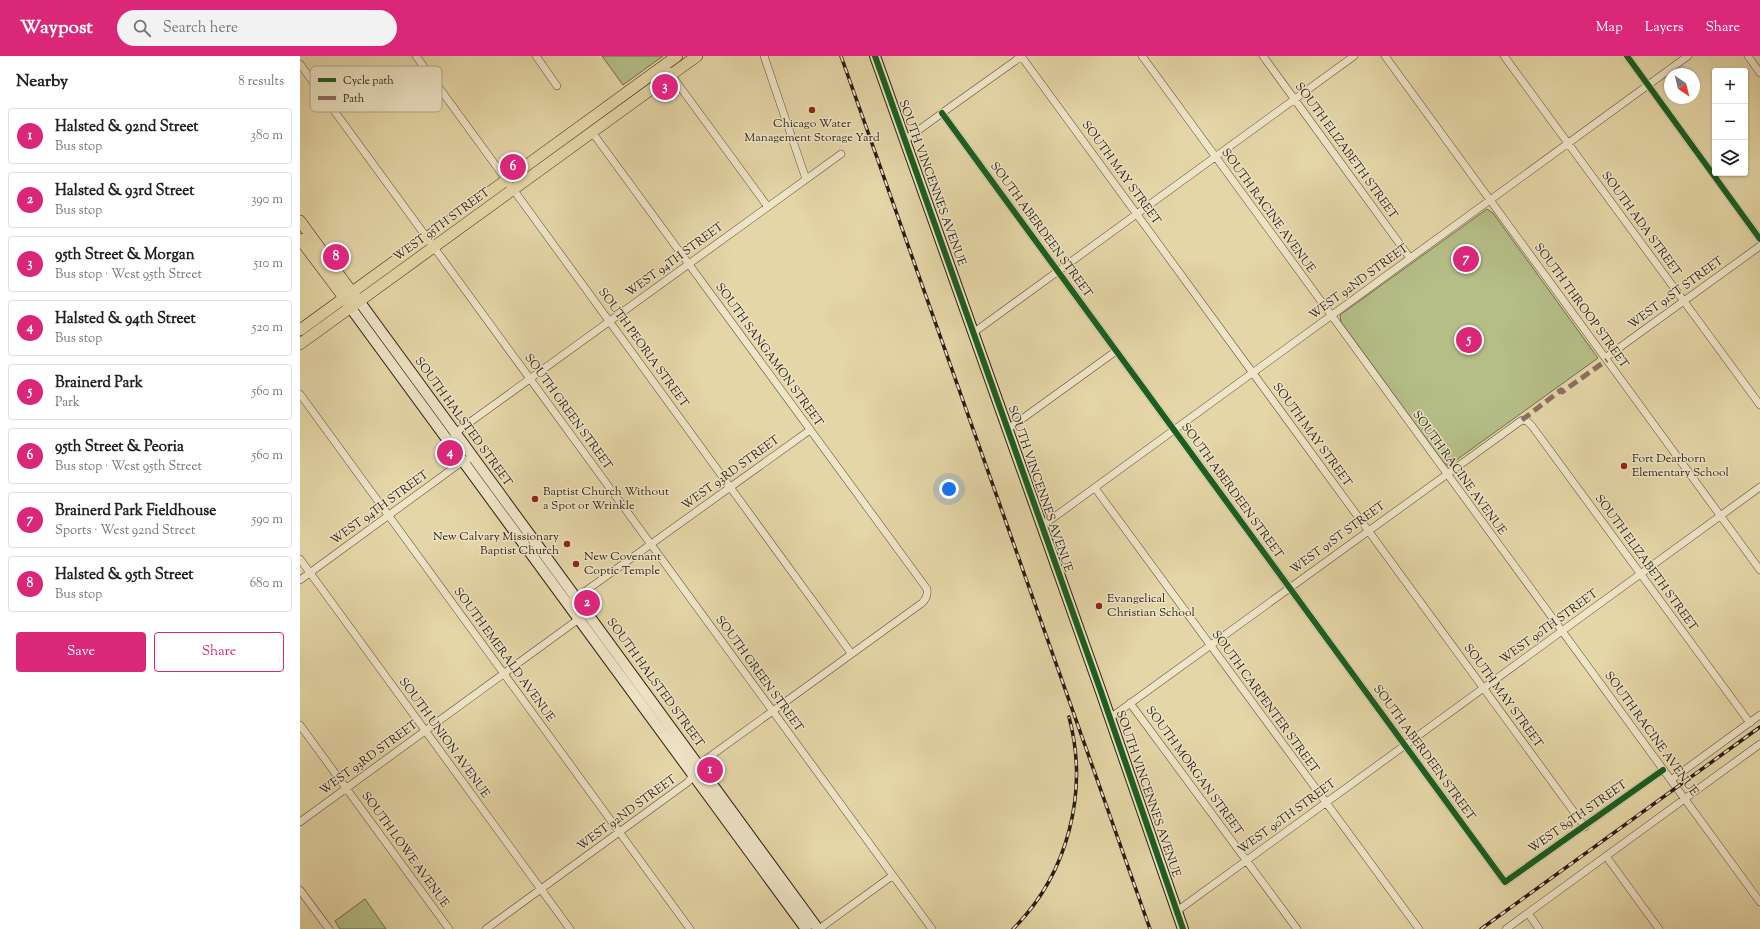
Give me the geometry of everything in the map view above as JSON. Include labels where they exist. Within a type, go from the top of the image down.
[{"type":"main road","name":"WEST 95TH STREET","points":[[300,344],[351,300],[430,242],[506,180],[677,56]]},
{"type":"main road","name":"WEST 95TH STREET","points":[[430,242],[513,189],[697,56]]},
{"type":"main road","name":"SOUTH VINCENNES AVENUE","points":[[875,56],[1110,718],[1183,929]]},
{"type":"main road","name":"SOUTH HALSTED STREET","points":[[300,221],[351,300],[452,446],[568,604],[583,616],[700,767],[819,929]]},
{"type":"main road","name":"SOUTH HALSTED STREET","points":[[300,239],[351,300],[474,458],[576,598],[583,616],[693,775],[806,929]]},
{"type":"main road","name":"WEST 95TH STREET","points":[[300,330],[351,300]]},
{"type":"street","name":"SOUTH PEORIA STREET","points":[[416,56],[423,66]]},
{"type":"street","points":[[536,56],[557,86]]},
{"type":"street","points":[[764,56],[806,179]]},
{"type":"street","points":[[905,140],[1021,56]]},
{"type":"street","name":"SOUTH MAY STREET","points":[[1021,56],[1585,827]]},
{"type":"street","name":"SOUTH RACINE AVENUE","points":[[1142,56],[1760,902]]},
{"type":"street","name":"SOUTH ELIZABETH STREET","points":[[1263,56],[1410,258]]},
{"type":"street","points":[[973,333],[1354,56]]},
{"type":"street","name":"SOUTH THROOP STREET","points":[[1385,56],[1760,570]]},
{"type":"street","name":"SOUTH ADA STREET","points":[[1504,56],[1760,405]]},
{"type":"street","points":[[1626,56],[1760,240]]},
{"type":"street","name":"WEST 92ND STREET","points":[[1042,526],[1688,56]]},
{"type":"street","points":[[1748,56],[1760,73]]},
{"type":"street","name":"SOUTH GREEN STREET","points":[[300,64],[310,78]]},
{"type":"street","points":[[664,65],[768,207]]},
{"type":"street","name":"SOUTH PEORIA STREET","points":[[442,92],[852,653]]},
{"type":"street","name":"SOUTH GREEN STREET","points":[[335,112],[932,929]]},
{"type":"street","name":"SOUTH ABERDEEN STREET","points":[[942,113],[1505,882]]},
{"type":"street","name":"SOUTH SANGAMON STREET","points":[[592,132],[927,589],[927,593]]},
{"type":"street","name":"WEST 94TH STREET","points":[[455,433],[841,154]]},
{"type":"street","name":"WEST 91ST STREET","points":[[1606,358],[1760,246]]},
{"type":"street","points":[[1008,429],[1116,351]]},
{"type":"street","name":"SOUTH EMERALD AVENUE","points":[[300,394],[690,929]]},
{"type":"street","name":"SOUTH ELIZABETH STREET","points":[[1522,420],[1527,421],[1532,426],[1750,723]]},
{"type":"street","name":"WEST 91ST STREET","points":[[1110,718],[1446,473],[1522,420]]},
{"type":"street","name":"WEST 93RD STREET","points":[[568,604],[810,430]]},
{"type":"street","points":[[452,446],[455,433]]},
{"type":"street","name":"WEST 94TH STREET","points":[[300,580],[463,461],[474,458]]},
{"type":"street","name":"WEST 90TH STREET","points":[[1177,911],[1760,487]]},
{"type":"street","name":"SOUTH CARPENTER STREET","points":[[1095,488],[1419,929]]},
{"type":"street","name":"SOUTH UNION AVENUE","points":[[300,559],[570,929]]},
{"type":"street","name":"WEST 92ND STREET","points":[[486,929],[688,782],[705,760],[772,710],[922,603],[927,593]]},
{"type":"street","name":"WEST 93RD STREET","points":[[300,822],[583,616]]},
{"type":"street","name":"SOUTH MORGAN STREET","points":[[1130,703],[1297,929]]},
{"type":"street","points":[[1671,780],[1760,715]]},
{"type":"street","name":"SOUTH LOWE AVENUE","points":[[300,725],[449,929]]},
{"type":"street","points":[[1506,929],[1760,744]]},
{"type":"street","name":"WEST 89TH STREET","points":[[1505,882],[1585,827],[1663,770]]},
{"type":"street","points":[[1606,856],[1659,929]]},
{"type":"street","points":[[819,929],[892,876]]},
{"type":"street","points":[[300,890],[329,929]]},
{"type":"street","points":[[1528,913],[1539,929]]},
{"type":"green space","points":[[602,56],[663,56],[623,85]]},
{"type":"green space","points":[[1487,209],[1493,213],[1598,358],[1448,466],[1443,462],[1341,322],[1340,315]]},
{"type":"green space","points":[[365,899],[386,929],[340,929],[335,921]]},
{"type":"railway","points":[[841,56],[1150,929]]},
{"type":"railway","points":[[1013,929],[1032,907],[1048,883],[1060,858],[1069,830],[1075,803],[1076,774],[1075,745],[1069,717]]},
{"type":"railway","points":[[1481,929],[1760,727]]},
{"type":"marked path","points":[[1522,420],[1561,390],[1562,392],[1607,360]]},
{"type":"cycle path","points":[[875,56],[1100,689],[1183,929]]},
{"type":"cycle path","points":[[1627,56],[1760,239]]},
{"type":"cycle path","points":[[942,113],[1505,882],[1663,770]]},
{"type":"place","name":"95th Street & Morgan","points":[[665,87]]},
{"type":"place","name":"Chicago Water Management Storage Yard","points":[[812,110]]},
{"type":"place","name":"95th Street & Peoria","points":[[513,167]]},
{"type":"place","name":"Halsted & 95th Street","points":[[336,257]]},
{"type":"place","name":"Brainerd Park Fieldhouse","points":[[1466,259]]},
{"type":"place","name":"Brainerd Park","points":[[1469,340]]},
{"type":"place","name":"Halsted & 94th Street","points":[[450,453]]},
{"type":"place","name":"Fort Dearborn Elementary School","points":[[1624,466]]},
{"type":"place","name":"Baptist Church Without a Spot or Wrinkle","points":[[535,499]]},
{"type":"place","name":"New Calvary Missionary Baptist Church","points":[[567,544]]},
{"type":"place","name":"New Covenant Coptic Temple","points":[[576,564]]},
{"type":"place","name":"Halsted & 93rd Street","points":[[587,603]]},
{"type":"place","name":"Evangelical Christian School","points":[[1099,606]]},
{"type":"place","name":"Halsted & 92nd Street","points":[[710,770]]}]
